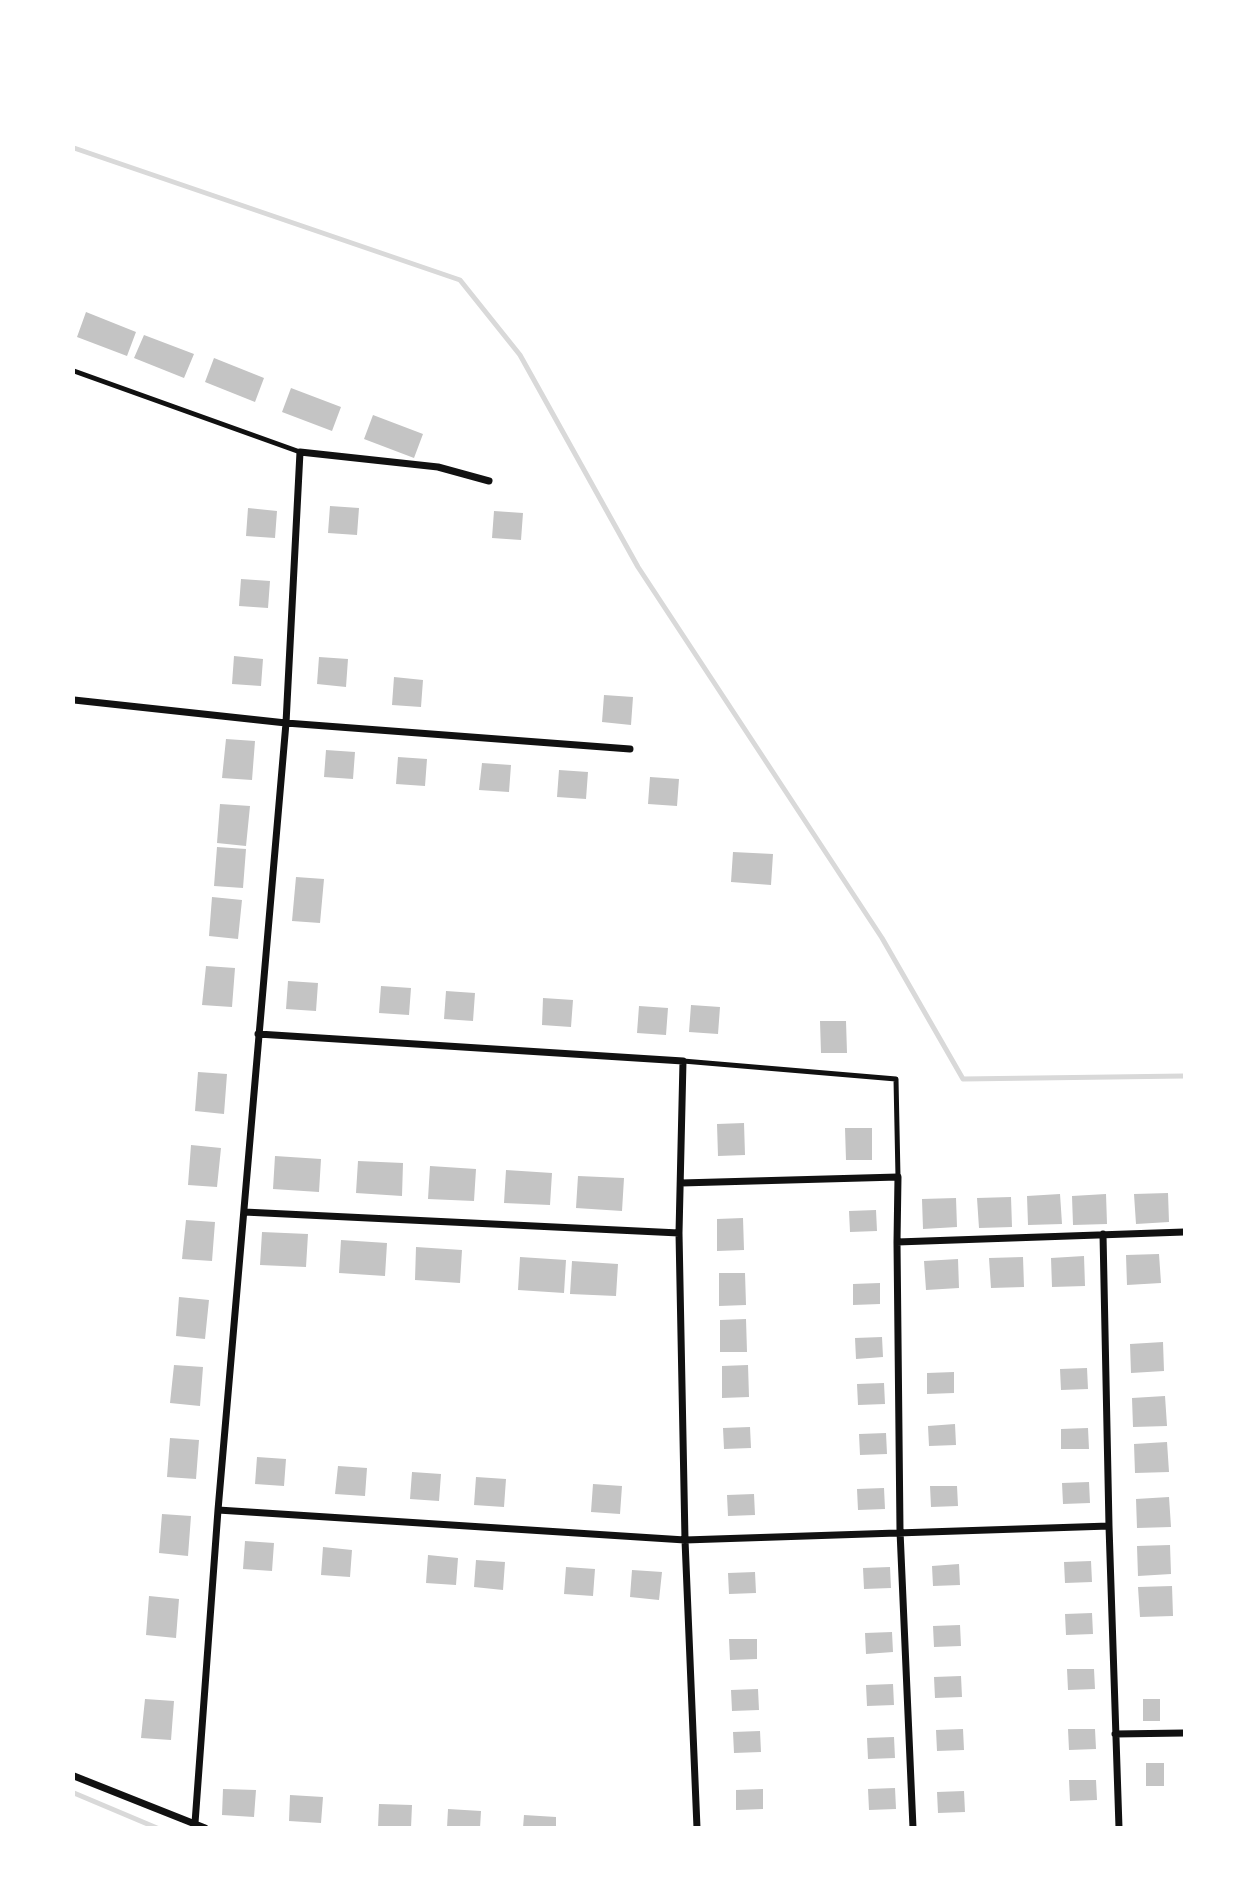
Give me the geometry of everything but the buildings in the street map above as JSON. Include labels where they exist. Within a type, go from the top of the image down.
[{"type":"street","points":[[195,1823],[218,1510],[286,723],[300,452],[438,467],[489,481]]},
{"type":"street","points":[[74,700],[286,723],[630,748]]},
{"type":"street","points":[[258,1034],[683,1060],[678,1233],[685,1540],[697,1828]]},
{"type":"street","points":[[681,1183],[898,1178],[900,1531],[913,1828]]},
{"type":"street","points":[[244,1212],[678,1233]]},
{"type":"street","points":[[897,1242],[1185,1233]]},
{"type":"street","points":[[1103,1234],[1119,1828]]},
{"type":"street","points":[[218,1510],[685,1540],[1109,1526]]},
{"type":"street","points":[[1115,1734],[1185,1733]]},
{"type":"street","points":[[74,1776],[205,1828]]},
{"type":"lane","points":[[74,371],[300,452]]},
{"type":"lane","points":[[683,1060],[895,1079],[898,1178]]},
{"type":"waterway","points":[[74,148],[460,280],[520,355],[638,567],[882,938],[963,1079],[1184,1076]]},
{"type":"waterway","points":[[74,1793],[157,1828]]}]
